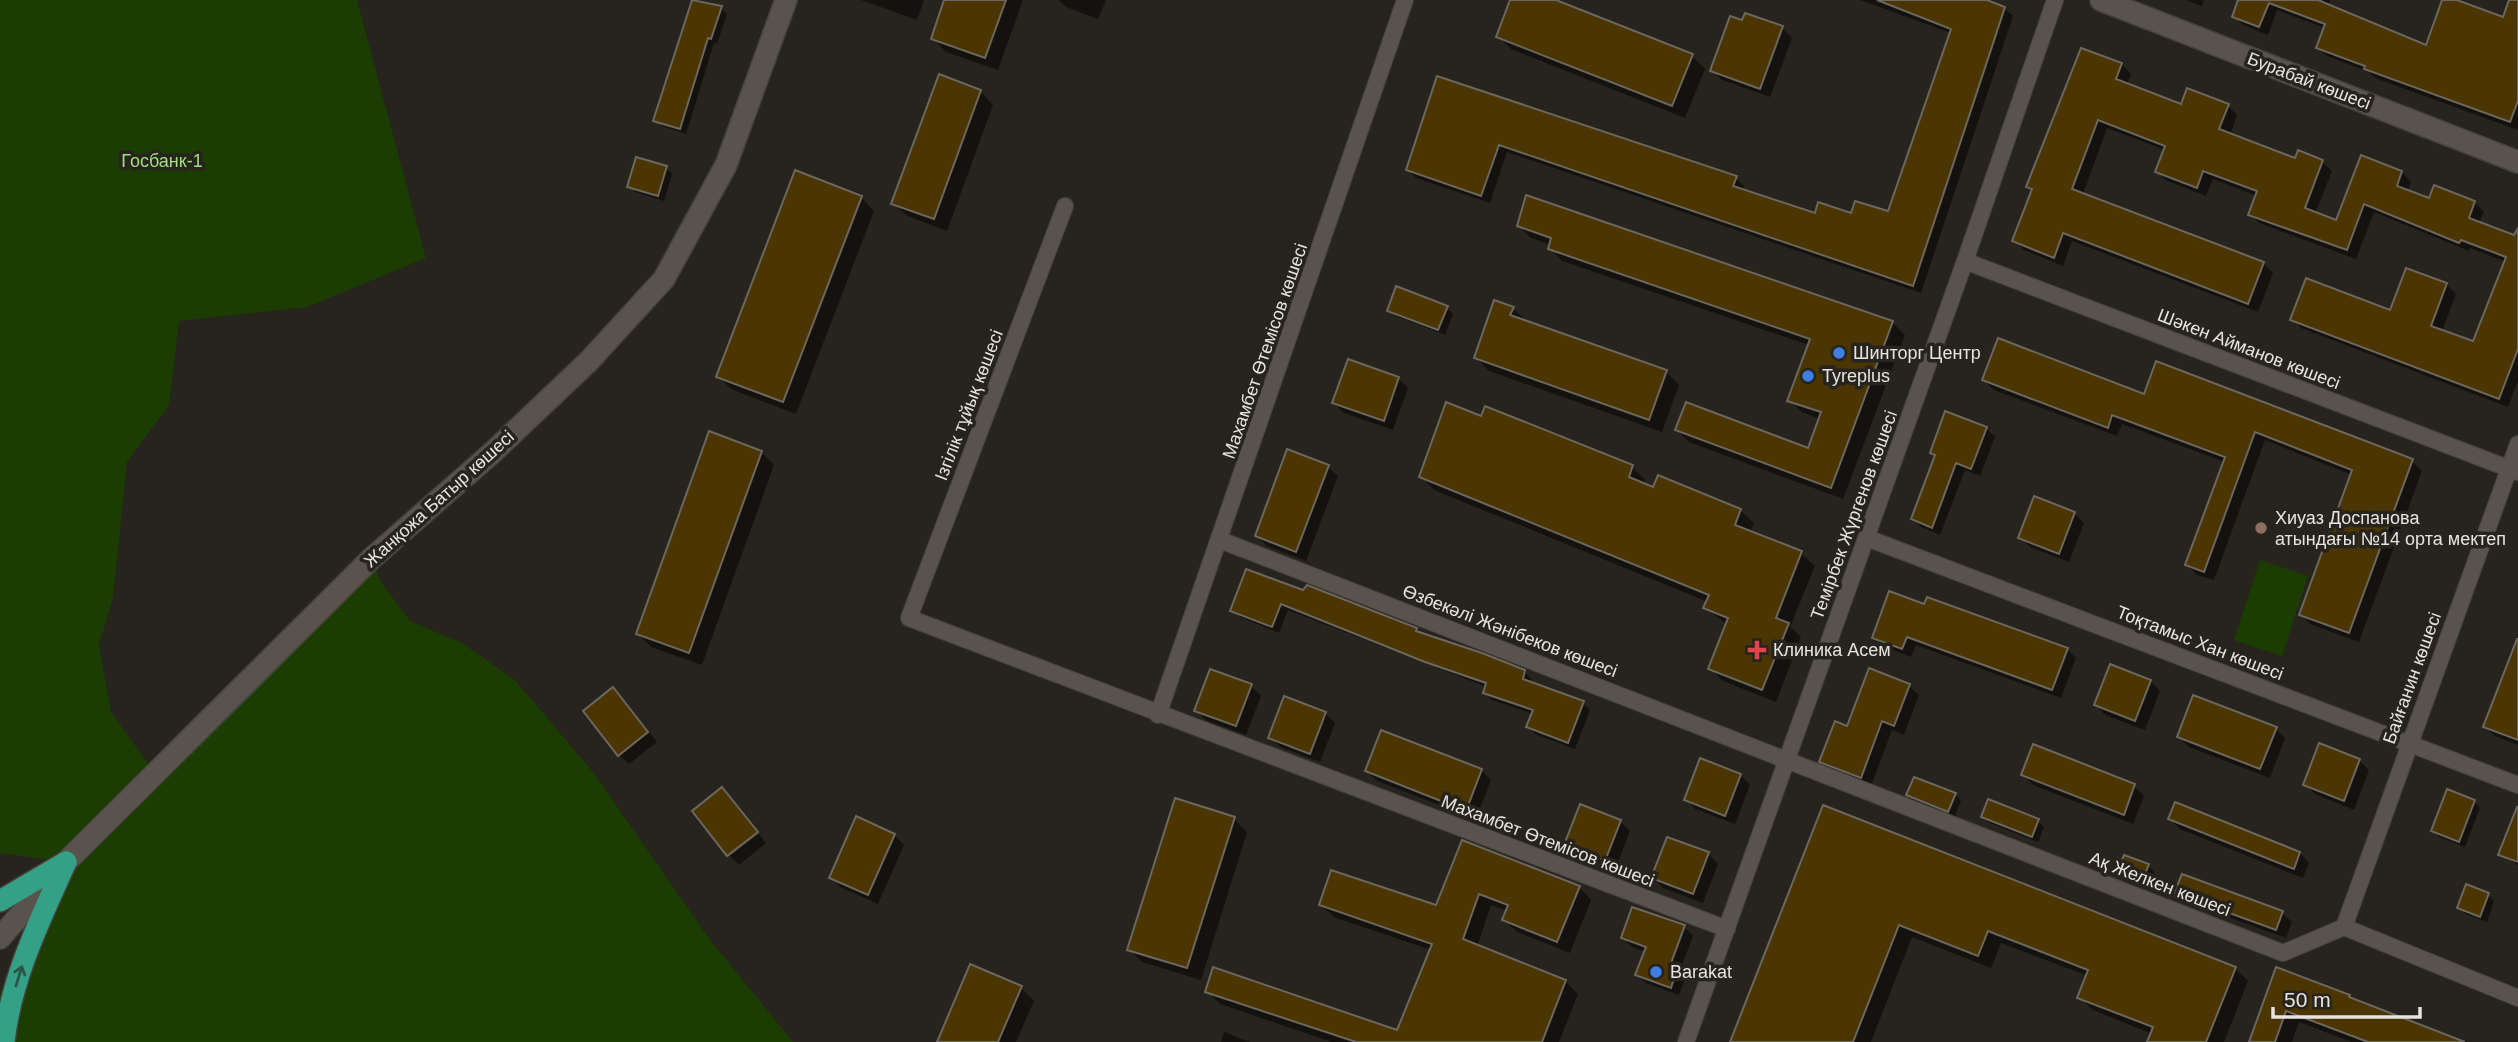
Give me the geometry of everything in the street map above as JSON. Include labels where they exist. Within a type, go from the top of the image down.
[{"type":"highway","points":[[0,901],[66,862]]},
{"type":"highway","points":[[4,1042],[7,1014],[28,947],[66,862]]},
{"type":"main road","name":"Жанқожа Батыр көшесі","points":[[0,938],[66,862],[388,542],[493,452],[589,361],[664,279],[726,165],[786,0]]},
{"type":"main road","name":"Бурабай көшесі","points":[[2101,0],[2518,162]]},
{"type":"street","name":"Махамбет Өтемісов көшесі","points":[[1158,715],[1405,0]]},
{"type":"street","name":"Темірбек Жүргенов көшесі","points":[[1686,1042],[1867,538],[2055,0]]},
{"type":"street","name":"Ізгілік тұйық көшесі","points":[[909,618],[1065,206]]},
{"type":"street","name":"Шәкен Айманов көшесі","points":[[1965,261],[2514,470]]},
{"type":"street","name":"Байғанин көшесі","points":[[2344,927],[2409,743],[2514,470],[2518,444]]},
{"type":"street","name":"Тоқтамыс Хан көшесі","points":[[1867,538],[2518,785]]},
{"type":"street","name":"Өзбекәлі Жәнібеков көшесі","points":[[1220,540],[1786,759]]},
{"type":"street","name":"Махамбет Өтемісов көшесі","points":[[909,618],[1158,715],[1727,929]]},
{"type":"street","name":"Ақ Желкен көшесі","points":[[1786,759],[2283,953],[2344,927]]},
{"type":"street","points":[[2344,927],[2518,998]]},
{"type":"green space","name":"Госбанк-1","points":[[0,0],[357,0],[426,258],[307,307],[179,321],[169,405],[127,462],[113,597],[99,645],[111,712],[155,773],[371,559],[381,582],[410,621],[462,643],[515,680],[593,772],[710,940],[793,1042],[0,1042],[0,994],[18,945],[66,862],[0,853]]},
{"type":"green space","points":[[2260,560],[2308,576],[2282,656],[2234,640]]},
{"type":"building","points":[[692,0],[722,6],[711,39],[708,38],[680,129],[653,121]]},
{"type":"building","points":[[944,0],[1006,0],[985,58],[931,39]]},
{"type":"building","points":[[1510,0],[1556,0],[1693,54],[1672,106],[1496,37]]},
{"type":"building","points":[[1877,0],[1987,0],[2005,7],[1913,286],[1499,145],[1481,196],[1406,170],[1437,76],[1737,176],[1733,186],[1815,213],[1818,202],[1851,213],[1855,201],[1888,211],[1951,29]]},
{"type":"building","points":[[2238,0],[2318,0],[2426,45],[2442,0],[2457,0],[2503,17],[2509,0],[2518,0],[2518,101],[2510,122],[2364,69],[2365,66],[2316,48],[2325,24],[2269,3],[2259,27],[2232,17]]},
{"type":"building","points":[[1745,13],[1783,26],[1760,89],[1710,71],[1730,16],[1742,20]]},
{"type":"building","points":[[2081,48],[2122,63],[2116,79],[2181,104],[2187,88],[2229,104],[2219,129],[2295,158],[2298,150],[2323,160],[2305,208],[2336,220],[2361,155],[2402,171],[2397,186],[2429,198],[2434,185],[2475,201],[2469,218],[2514,235],[2518,228],[2518,349],[2499,399],[2290,320],[2306,278],[2390,310],[2406,268],[2447,283],[2431,326],[2473,341],[2506,257],[2461,240],[2459,243],[2364,204],[2347,250],[2248,215],[2257,191],[2203,171],[2197,188],[2155,172],[2165,146],[2098,120],[2072,189],[2264,262],[2248,304],[2063,233],[2054,258],[2012,241],[2032,189],[2026,187]]},
{"type":"building","points":[[939,74],[981,90],[934,219],[891,204]]},
{"type":"building","points":[[636,157],[667,166],[658,196],[627,187]]},
{"type":"building","points":[[795,170],[862,196],[783,402],[716,377]]},
{"type":"building","points":[[1526,195],[1893,321],[1831,488],[1675,430],[1686,402],[1808,448],[1821,412],[1787,401],[1810,339],[1548,249],[1551,238],[1517,226]]},
{"type":"building","points":[[1396,286],[1448,306],[1438,330],[1387,311]]},
{"type":"building","points":[[1494,300],[1514,307],[1510,315],[1667,370],[1649,420],[1474,358]]},
{"type":"building","points":[[1998,338],[2144,394],[2156,361],[2413,459],[2349,633],[2299,615],[2352,470],[2255,432],[2204,572],[2185,565],[2225,457],[2112,415],[2108,428],[1982,380]]},
{"type":"building","points":[[1348,359],[1399,377],[1384,421],[1332,403]]},
{"type":"building","points":[[1446,402],[1481,416],[1485,406],[1633,465],[1629,477],[1653,487],[1658,475],[1741,509],[1735,525],[1802,551],[1776,618],[1789,623],[1762,690],[1708,669],[1728,618],[1703,608],[1709,595],[1419,477]]},
{"type":"building","points":[[1945,411],[1987,427],[1971,469],[1956,463],[1932,528],[1911,519],[1935,455],[1930,453]]},
{"type":"building","points":[[709,431],[762,451],[689,653],[636,634]]},
{"type":"building","points":[[1287,449],[1329,465],[1296,552],[1255,536]]},
{"type":"building","points":[[2034,496],[2075,512],[2059,554],[2018,538]]},
{"type":"building","points":[[1246,569],[1303,590],[1307,585],[1417,628],[1416,631],[1482,653],[1525,670],[1523,679],[1584,701],[1568,743],[1526,727],[1533,710],[1483,693],[1486,683],[1425,662],[1281,604],[1272,627],[1230,611]]},
{"type":"building","points":[[1889,591],[1924,604],[1927,597],[2068,648],[2052,690],[1907,637],[1902,649],[1872,638]]},
{"type":"building","points":[[2518,639],[2518,740],[2483,727]]},
{"type":"building","points":[[2110,664],[2151,680],[2135,721],[2094,705]]},
{"type":"building","points":[[1869,668],[1910,684],[1894,726],[1882,721],[1861,778],[1819,762],[1835,721],[1847,726]]},
{"type":"building","points":[[1210,669],[1252,684],[1236,726],[1194,711]]},
{"type":"building","points":[[613,687],[648,732],[618,756],[583,711]]},
{"type":"building","points":[[2193,695],[2277,727],[2260,769],[2177,737]]},
{"type":"building","points":[[1284,696],[1326,712],[1310,754],[1268,738]]},
{"type":"building","points":[[1381,730],[1482,769],[1466,811],[1365,771]]},
{"type":"building","points":[[2319,743],[2360,759],[2344,801],[2303,785]]},
{"type":"building","points":[[2033,744],[2135,784],[2124,815],[2021,775]]},
{"type":"building","points":[[1700,758],[1741,774],[1725,816],[1684,800]]},
{"type":"building","points":[[1914,777],[1956,793],[1948,812],[1906,795]]},
{"type":"building","points":[[722,787],[758,832],[727,856],[692,811]]},
{"type":"building","points":[[2447,789],[2475,800],[2459,842],[2431,831]]},
{"type":"building","points":[[1175,798],[1235,817],[1187,968],[1127,950]]},
{"type":"building","points":[[1988,799],[2039,819],[2032,837],[1981,817]]},
{"type":"building","points":[[2175,802],[2300,852],[2294,869],[2168,819]]},
{"type":"building","points":[[1580,804],[1621,820],[1605,861],[1564,845]]},
{"type":"building","points":[[1823,805],[2236,967],[2206,1042],[2147,1042],[2153,1027],[2077,998],[2088,970],[1988,931],[1978,956],[1899,925],[1853,1042],[1730,1042]]},
{"type":"building","points":[[2518,808],[2518,862],[2498,855]]},
{"type":"building","points":[[856,816],[895,834],[868,895],[829,878]]},
{"type":"building","points":[[1667,837],[1709,852],[1693,894],[1651,878]]},
{"type":"building","points":[[1462,840],[1580,886],[1557,942],[1502,920],[1508,905],[1479,894],[1463,939],[1566,980],[1542,1042],[1356,1042],[1205,992],[1213,967],[1397,1030],[1432,944],[1319,905],[1331,870],[1436,905]]},
{"type":"building","points":[[2124,855],[2149,864],[2142,882],[2117,872]]},
{"type":"building","points":[[2182,874],[2283,911],[2276,930],[2174,893]]},
{"type":"building","points":[[2466,884],[2489,893],[2480,917],[2457,908]]},
{"type":"building","points":[[1632,907],[1685,925],[1670,966],[1677,969],[1671,988],[1635,975],[1646,947],[1621,938]]},
{"type":"building","points":[[970,964],[1022,986],[998,1042],[937,1042]]},
{"type":"building","points":[[2276,967],[2465,1042],[2368,1042],[2286,1011],[2275,1042],[2249,1042]]},
{"type":"place","name":"Шинторг Центр","points":[[1839,353]]},
{"type":"place","name":"Tyreplus","points":[[1808,376]]},
{"type":"place","name":"Хиуаз Доспанова атындағы №14 орта мектеп","points":[[2261,528]]},
{"type":"place","name":"Клиника Асем","points":[[1757,650]]},
{"type":"place","name":"Barakat","points":[[1656,972]]}]
